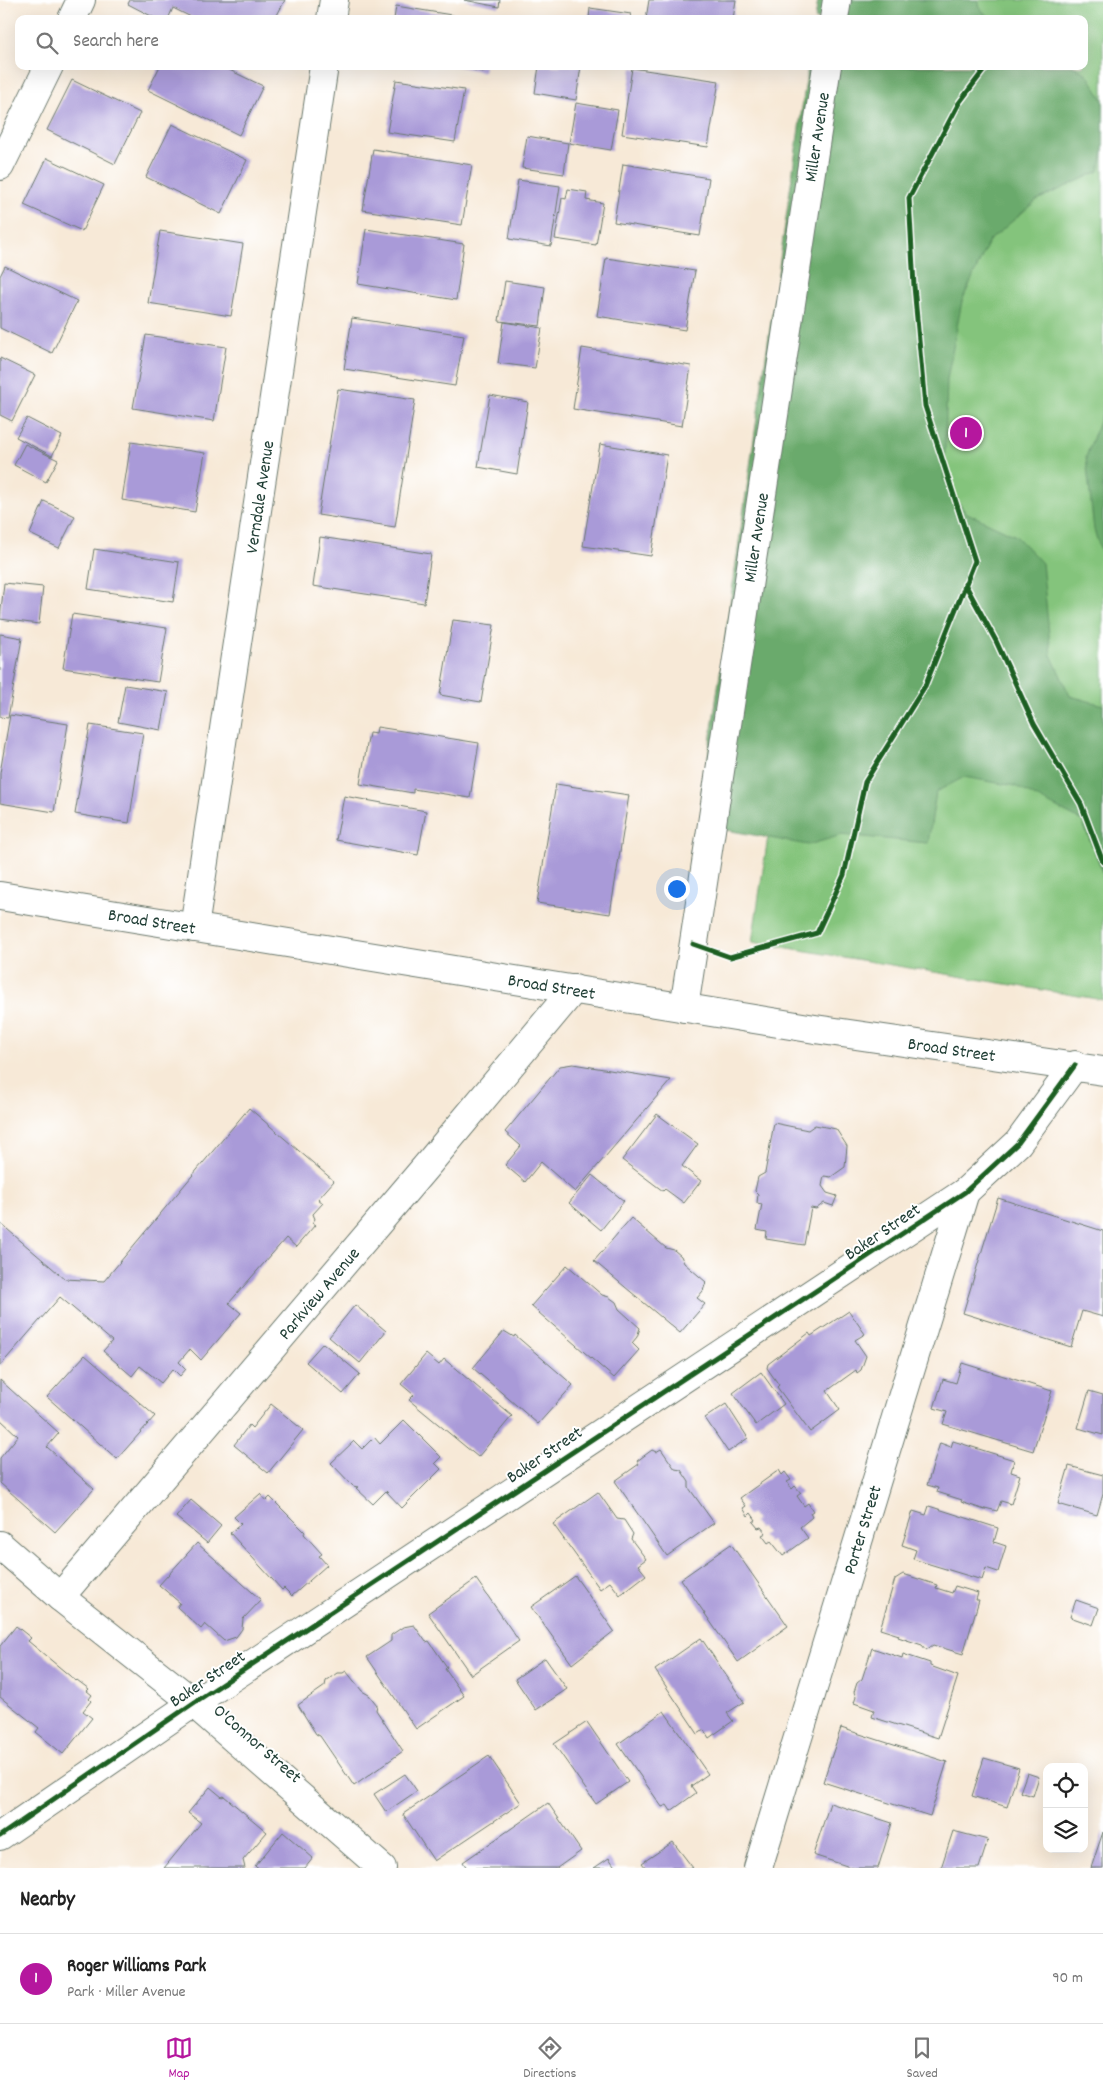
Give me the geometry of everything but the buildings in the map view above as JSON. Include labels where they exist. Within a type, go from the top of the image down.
[{"type":"street","points":[[74,15],[81,0]]},
{"type":"street","points":[[332,15],[334,0]]},
{"type":"street","points":[[835,15],[837,0]]},
{"type":"street","points":[[0,166],[46,70]]},
{"type":"street","name":"Verndale Avenue","points":[[194,928],[323,70]]},
{"type":"street","name":"Miller Avenue","points":[[684,1008],[826,70]]},
{"type":"street","name":"Broad Street","points":[[0,896],[815,1029],[1075,1065],[1103,1071]]},
{"type":"street","name":"Parkview Avenue","points":[[60,1597],[429,1163],[574,989]]},
{"type":"street","name":"Baker Street","points":[[0,1836],[192,1704],[966,1192],[1018,1143],[1075,1065]]},
{"type":"street","name":"Porter Street","points":[[758,1868],[966,1192]]},
{"type":"street","name":"O'Connor Street","points":[[0,1545],[60,1597],[184,1695],[192,1704],[382,1868]]},
{"type":"green space","points":[[818,0],[978,0],[980,8],[986,15],[816,15]]},
{"type":"green space","points":[[895,0],[1103,0],[1103,1000],[752,942],[884,70],[1088,70],[1088,15],[893,15]]},
{"type":"green space","points":[[807,70],[1080,70],[1087,74],[1103,100],[1103,152],[1099,171],[1037,200],[989,241],[962,301],[947,379],[944,480],[965,512],[1016,536],[1042,563],[1051,655],[1070,696],[1103,705],[1103,872],[1082,821],[1015,786],[964,777],[936,792],[928,843],[842,835],[808,845],[704,826],[704,796],[701,791],[704,784]]},
{"type":"green space","points":[[1103,411],[1103,557],[1094,530],[1086,457]]},
{"type":"cycle path","points":[[693,944],[730,957],[817,933],[844,875],[865,782],[925,686],[975,561],[925,406],[914,286],[909,198],[959,103],[984,70]]},
{"type":"cycle path","points":[[965,584],[996,641],[1034,724],[1081,804],[1103,862]]},
{"type":"cycle path","points":[[0,1836],[192,1704],[965,1192],[1018,1143],[1075,1065]]},
{"type":"place","name":"Roger Williams Park","points":[[966,433]]}]
